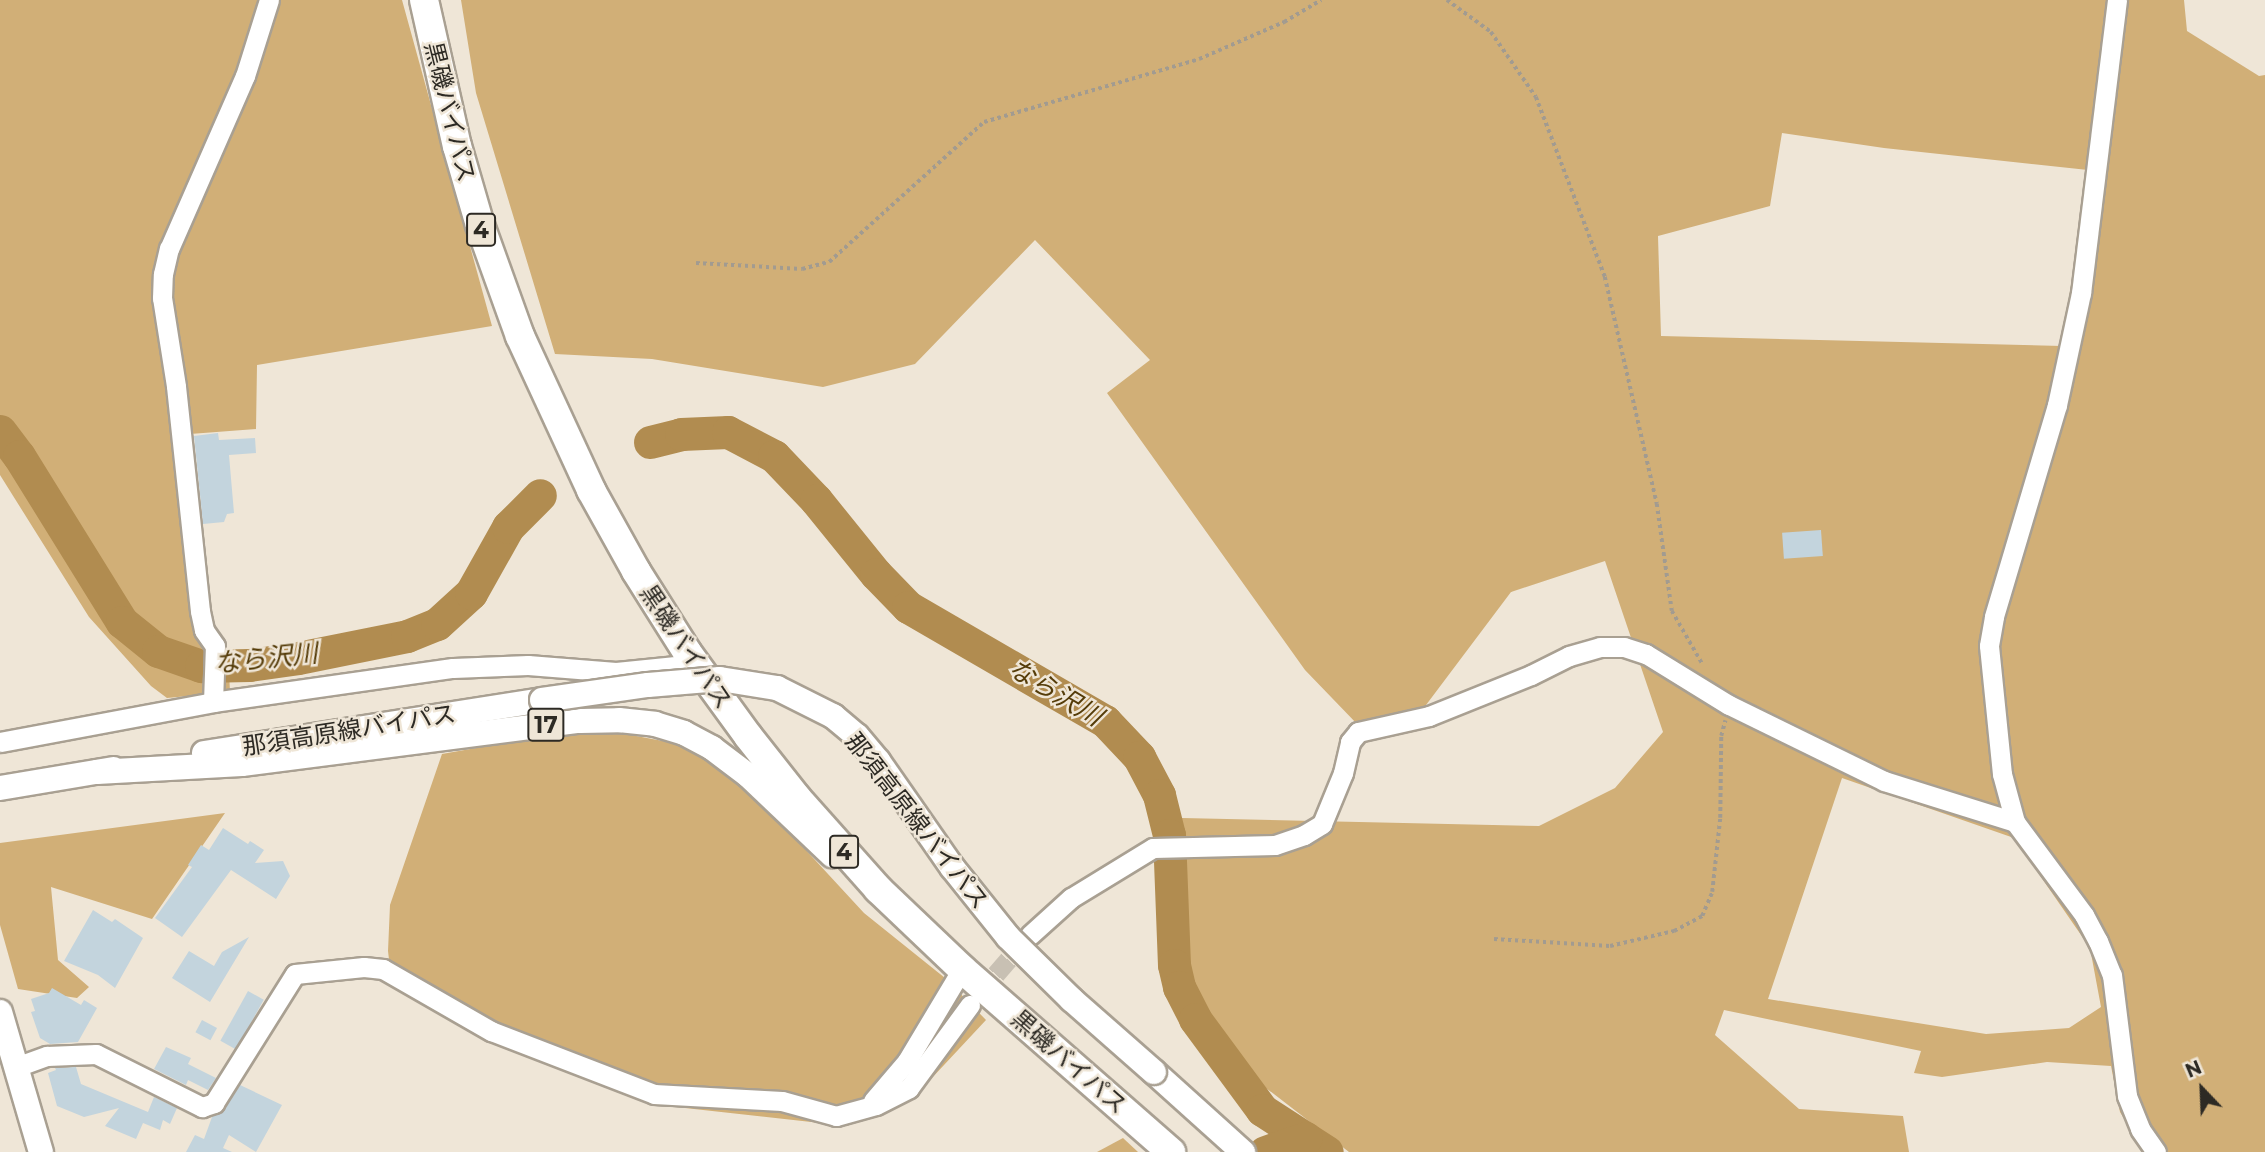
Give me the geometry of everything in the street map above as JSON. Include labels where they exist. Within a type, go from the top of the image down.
[{"type":"highway","name":"黒磯バイパス","points":[[424,0],[457,146],[480,225],[520,336],[591,490],[636,571],[696,664],[797,799],[870,880],[962,969],[1171,1152]]},
{"type":"main road","name":"那須高原線バイパス","points":[[0,788],[250,744],[649,685],[720,679],[777,688],[833,716],[856,736],[878,761],[952,867],[1009,937],[1072,1000],[1243,1152]]},
{"type":"main road","name":"那須高原線バイパス","points":[[97,772],[242,764],[580,721],[619,720],[655,724],[684,733],[712,748],[749,776],[838,861],[923,932]]},
{"type":"main road","points":[[0,1012],[41,1152]]},
{"type":"street","points":[[214,694],[215,646],[204,630],[200,611],[176,386],[162,298],[163,274],[169,248],[246,76],[270,0]]},
{"type":"street","points":[[2118,0],[2081,293],[2057,405],[1994,617],[1989,646],[2002,774],[2015,822],[2084,915],[2098,941],[2112,975],[2127,1096],[2140,1129],[2155,1152]]},
{"type":"street","points":[[1030,935],[1071,898],[1153,848],[1275,845],[1304,835],[1322,824],[1343,773],[1350,742],[1358,733],[1429,716],[1569,656],[1600,647],[1624,647],[1646,654],[1729,705],[1884,781],[2015,822]]},
{"type":"street","points":[[0,742],[214,694],[453,668],[528,664],[615,672],[696,664]]},
{"type":"street","points":[[16,1067],[47,1056],[96,1054],[202,1107],[214,1103],[295,974],[364,967],[383,969],[491,1031],[654,1094],[782,1101],[836,1116],[868,1107],[909,1088],[970,1005]]},
{"type":"street","points":[[868,1107],[907,1061],[962,969]]},
{"type":"path","points":[[696,263],[802,269],[829,261],[984,122],[1199,59],[1284,22],[1321,0]]},
{"type":"path","points":[[1447,0],[1491,32],[1536,97],[1605,277],[1657,504],[1672,611],[1709,675]]},
{"type":"path","points":[[1494,939],[1610,946],[1674,931],[1702,916],[1712,892],[1720,818],[1721,736],[1729,705]]},
{"type":"shaded area","points":[[0,0],[402,0],[492,326],[257,365],[256,429],[190,434],[212,620],[228,650],[230,692],[167,698],[151,686],[89,617],[0,475]]},
{"type":"shaded area","points":[[461,0],[2184,0],[2187,31],[2259,76],[2265,75],[2265,1152],[2144,1152],[2120,1112],[2111,1066],[2047,1062],[1942,1077],[1914,1073],[1921,1051],[1724,1010],[1715,1035],[1799,1109],[1903,1116],[1909,1152],[1349,1152],[1240,1068],[1193,985],[1182,923],[1182,818],[1539,826],[1615,788],[1663,732],[1605,561],[1511,592],[1420,713],[1359,726],[1305,670],[1107,393],[1150,360],[1035,240],[915,364],[823,387],[652,359],[555,354],[476,93]],"holes":[[[1782,133],[1884,148],[2088,170],[2062,346],[1661,336],[1658,236],[1770,206]],[[1842,778],[2014,838],[2090,948],[2101,1007],[2069,1028],[1986,1034],[1768,999]]]},
{"type":"shaded area","points":[[615,732],[684,745],[755,795],[864,913],[945,978],[986,1020],[916,1095],[847,1126],[649,1104],[499,1044],[392,985],[388,951],[390,905],[442,754],[556,734]]},
{"type":"shaded area","points":[[225,813],[152,919],[51,887],[58,960],[89,987],[77,998],[18,989],[0,925],[0,843]]},
{"type":"shaded area","points":[[1123,1138],[1138,1152],[1097,1152]]},
{"type":"building","points":[[218,433],[219,440],[255,438],[256,453],[229,455],[234,513],[227,514],[224,522],[203,524],[194,436]]},
{"type":"building","points":[[1821,530],[1823,556],[1784,559],[1782,533]]},
{"type":"building","points":[[223,828],[248,844],[250,841],[264,850],[255,863],[283,861],[290,876],[276,899],[231,870],[182,937],[155,918],[192,867],[188,865],[201,845],[209,850]]},
{"type":"building","points":[[93,910],[112,922],[115,919],[143,938],[115,988],[98,975],[64,961]]},
{"type":"building","points":[[249,937],[210,1002],[172,978],[189,951],[214,966],[222,952]]},
{"type":"building","points":[[52,988],[81,1005],[84,1000],[97,1008],[78,1042],[50,1044],[40,1038],[31,1012],[35,1011],[31,999],[49,993]]},
{"type":"building","points":[[248,991],[264,1000],[236,1050],[220,1041]]},
{"type":"building","points":[[202,1020],[217,1028],[210,1040],[195,1032]]},
{"type":"building","points":[[166,1047],[191,1058],[188,1064],[216,1078],[208,1090],[188,1080],[186,1085],[154,1069]]},
{"type":"building","points":[[76,1067],[81,1084],[148,1112],[154,1097],[177,1108],[170,1124],[163,1120],[160,1130],[143,1123],[136,1139],[105,1126],[119,1108],[84,1117],[57,1106],[48,1073],[56,1070],[55,1068]]},
{"type":"building","points":[[240,1085],[282,1105],[256,1152],[229,1135],[223,1148],[232,1152],[186,1152],[195,1135],[204,1139],[212,1117],[224,1110]]},
{"type":"waterway","name":"なら沢川","points":[[0,431],[19,456],[122,622],[158,651],[201,666],[249,665],[298,658],[407,636],[437,624],[471,593],[508,527],[540,495]]},
{"type":"waterway","name":"なら沢川","points":[[650,442],[681,434],[728,432],[774,456],[816,500],[876,574],[908,607],[1105,721],[1139,757],[1159,795],[1169,835],[1174,965],[1179,987],[1195,1019],[1262,1110],[1327,1152]]},
{"type":"waterway","points":[[1265,1152],[1306,1138]]},
{"type":"tunnel","points":[[977,996],[1028,937]]}]
